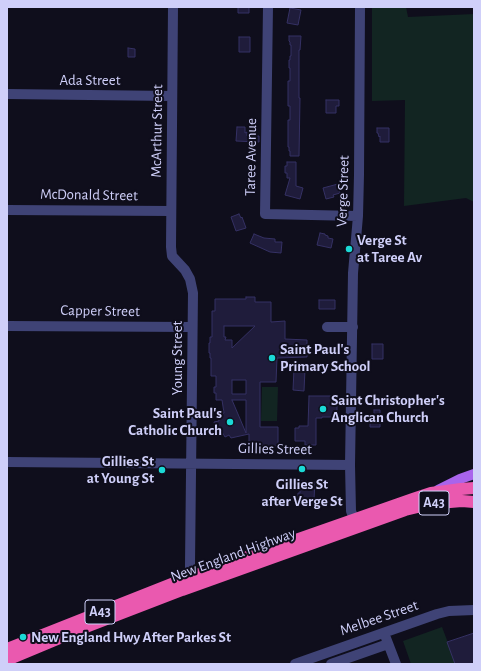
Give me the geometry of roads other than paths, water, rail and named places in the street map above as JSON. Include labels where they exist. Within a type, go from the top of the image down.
[{"type":"highway","name":"New England Highway","points":[[7,649],[194,581],[354,519],[431,493],[474,488]]},
{"type":"highway","name":"New England Highway","points":[[7,660],[194,581],[405,510],[438,503],[456,501],[474,502]]},
{"type":"main road","points":[[431,493],[474,474]]},
{"type":"street","name":"McArthur Street","points":[[172,256],[173,7]]},
{"type":"street","name":"Taree Avenue","points":[[268,7],[265,214],[358,216]]},
{"type":"street","name":"Verge Street","points":[[354,519],[351,511],[350,465],[354,274],[358,216],[360,7]]},
{"type":"street","name":"Ada Street","points":[[7,94],[172,96]]},
{"type":"street","name":"McDonald Street","points":[[7,210],[171,211]]},
{"type":"street","name":"Young Street","points":[[172,256],[185,270],[190,279],[193,293],[190,564],[194,581]]},
{"type":"street","name":"Capper Street","points":[[7,326],[192,327]]},
{"type":"street","points":[[327,327],[353,327]]},
{"type":"street","name":"Gillies Street","points":[[7,462],[350,465]]},
{"type":"street","name":"Melbee Street","points":[[295,664],[437,614],[474,610]]},
{"type":"street","points":[[384,632],[396,664]]},
{"type":"street","name":"Melbee Street","points":[[331,664],[388,644]]},
{"type":"place","name":"Verge St at Taree Av","points":[[349,249]]},
{"type":"place","name":"Saint Paul's Primary School","points":[[272,358]]},
{"type":"place","name":"Saint Christopher's Anglican Church","points":[[323,409]]},
{"type":"place","name":"Saint Paul's Catholic Church","points":[[230,422]]},
{"type":"place","name":"Gillies St after Verge St","points":[[302,469]]},
{"type":"place","name":"Gillies St at Young St","points":[[162,470]]},
{"type":"place","name":"New England Hwy After Parkes St","points":[[23,637]]}]
